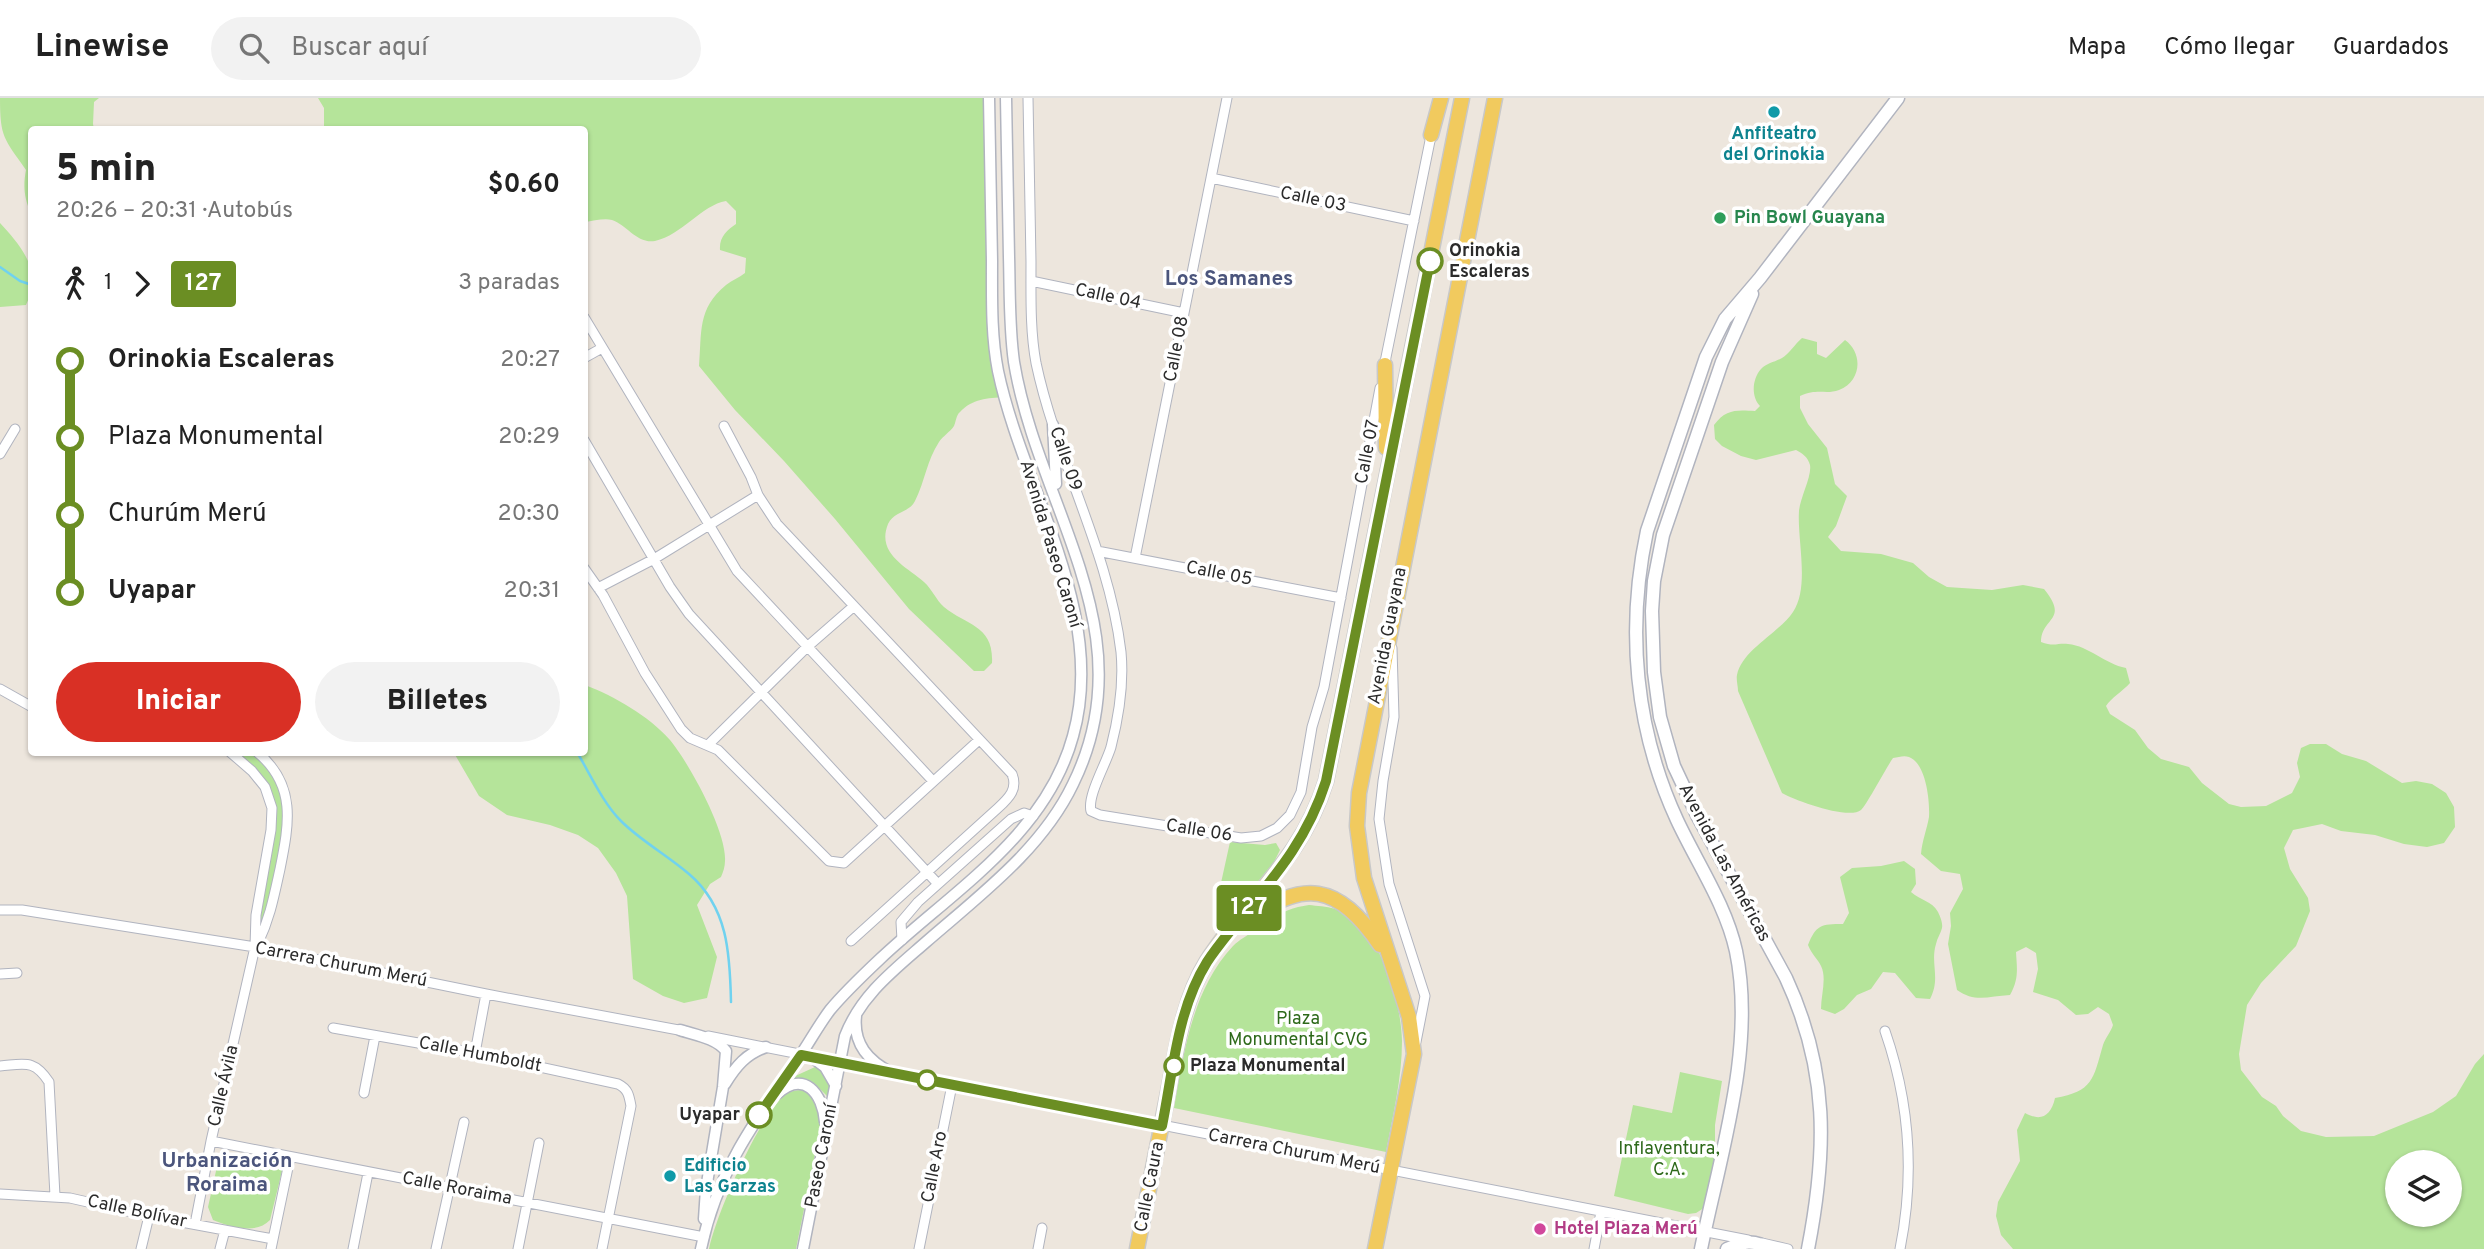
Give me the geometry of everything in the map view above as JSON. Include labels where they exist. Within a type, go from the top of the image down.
[{"type":"main road","points":[[1431,135],[1440,98]]},
{"type":"main road","name":"Avenida Guayana","points":[[1162,1126],[1186,1008],[1207,962],[1289,858],[1320,801],[1342,705],[1462,98]]},
{"type":"main road","name":"Avenida Guayana","points":[[1375,1249],[1414,1054],[1409,1017],[1364,878],[1357,826],[1361,775],[1495,98]]},
{"type":"main road","name":"Avenida Las Américas","points":[[1701,1249],[1737,1066],[1742,1021],[1740,979],[1727,922],[1663,787],[1644,720],[1637,674],[1635,611],[1641,556],[1655,505],[1712,342],[1725,319],[1760,278],[1898,98]]},
{"type":"main road","name":"Avenida Las Américas","points":[[1760,278],[1727,347],[1672,508],[1658,559],[1652,611],[1654,672],[1660,717],[1674,766],[1688,797],[1786,978],[1796,999],[1811,1047],[1820,1093],[1822,1139],[1817,1200],[1808,1249]]},
{"type":"main road","points":[[1383,497],[1387,420],[1385,365]]},
{"type":"main road","points":[[1655,505],[1672,508]]},
{"type":"main road","points":[[1644,720],[1660,717]]},
{"type":"main road","points":[[1226,937],[1282,899],[1294,894],[1318,894],[1339,901],[1360,918],[1380,945],[1393,971]]},
{"type":"main road","name":"Calle Caura","points":[[1137,1249],[1162,1126]]},
{"type":"main road","points":[[1727,1249],[1746,1242],[1756,1242],[1768,1249]]},
{"type":"street","name":"Avenida Paseo Caroní","points":[[801,1055],[819,1026],[846,992],[984,868],[1033,816],[1057,779],[1073,739],[1081,698],[1082,658],[1072,601],[1012,427],[993,335],[989,98]]},
{"type":"street","name":"Avenida Paseo Caroní","points":[[840,1063],[845,1037],[856,1011],[885,978],[986,890],[1033,844],[1061,807],[1082,766],[1099,700],[1099,657],[1088,597],[1029,421],[1012,349],[1006,98]]},
{"type":"street","name":"Calle 09","points":[[1028,98],[1035,354],[1053,425],[1110,591],[1117,630],[1121,679],[1116,727],[1102,774],[1091,797],[1091,811]]},
{"type":"street","name":"Calle 08","points":[[1135,558],[1227,98]]},
{"type":"street","name":"Calle 07","points":[[1295,805],[1301,792],[1312,727],[1324,687],[1431,135]]},
{"type":"street","name":"Calle 03","points":[[1211,178],[1414,221]]},
{"type":"street","name":"Calle 04","points":[[1031,281],[1184,313]]},
{"type":"street","points":[[588,324],[737,572],[932,780]]},
{"type":"street","points":[[588,356],[602,348]]},
{"type":"street","points":[[1053,425],[1054,476],[1060,510]]},
{"type":"street","points":[[724,426],[758,495],[777,524],[1012,774],[1015,784],[1012,792],[998,808],[852,941]]},
{"type":"street","points":[[0,454],[15,429]]},
{"type":"street","points":[[588,447],[689,614],[937,884]]},
{"type":"street","points":[[598,588],[654,559],[758,495]]},
{"type":"street","name":"Calle 05","points":[[1097,551],[1341,598]]},
{"type":"street","points":[[588,574],[645,673],[681,729],[694,740],[709,744],[737,768],[829,861],[844,863],[979,740]]},
{"type":"street","points":[[709,744],[807,647],[854,606]]},
{"type":"street","points":[[1390,626],[1394,717],[1379,819],[1388,884],[1425,996],[1414,1054]]},
{"type":"street","points":[[0,689],[28,705]]},
{"type":"street","points":[[235,756],[265,787],[272,808],[271,830],[256,915],[255,947]]},
{"type":"street","points":[[255,947],[269,919],[288,824],[286,797],[279,778],[261,756]]},
{"type":"street","name":"Calle 06","points":[[1091,811],[1100,815],[1241,838],[1261,836],[1278,828],[1295,805]]},
{"type":"street","points":[[902,940],[902,918],[937,884],[1011,819],[1021,813],[1033,816]]},
{"type":"street","name":"Carrera Churum Merú","points":[[0,910],[22,910],[255,947],[1788,1249]]},
{"type":"street","name":"Calle Ávila","points":[[195,1224],[211,1140],[255,947]]},
{"type":"street","points":[[0,974],[17,973]]},
{"type":"street","points":[[475,1053],[486,994]]},
{"type":"street","points":[[856,1011],[856,1034],[865,1053],[874,1063],[892,1073]]},
{"type":"street","name":"Calle Humboldt","points":[[333,1028],[475,1053],[618,1084],[625,1088],[631,1106],[608,1219]]},
{"type":"street","points":[[680,1030],[724,1047],[726,1060],[706,1189],[703,1243]]},
{"type":"street","points":[[1885,1031],[1900,1079],[1909,1137],[1908,1195],[1900,1249]]},
{"type":"street","points":[[364,1093],[376,1036]]},
{"type":"street","points":[[723,1087],[737,1065],[766,1047]]},
{"type":"street","points":[[703,1243],[721,1181],[749,1129],[801,1055]]},
{"type":"street","points":[[813,1058],[825,1068],[836,1086]]},
{"type":"street","name":"Paseo Caroní","points":[[803,1249],[840,1063]]},
{"type":"street","points":[[0,1066],[33,1064],[41,1069],[49,1083],[55,1196]]},
{"type":"street","points":[[767,1103],[790,1086],[803,1085],[810,1088],[818,1094],[823,1107],[825,1139]]},
{"type":"street","name":"Calle Aro","points":[[919,1249],[952,1085]]},
{"type":"street","points":[[436,1249],[464,1122]]},
{"type":"street","name":"Calle Roraima","points":[[211,1140],[290,1158],[608,1219],[703,1243]]},
{"type":"street","points":[[518,1249],[539,1143]]},
{"type":"street","points":[[271,1249],[290,1158]]},
{"type":"street","points":[[353,1249],[368,1173]]},
{"type":"street","name":"Calle Bolívar","points":[[0,1194],[70,1198],[272,1239]]},
{"type":"street","points":[[1594,1249],[1601,1212]]},
{"type":"street","points":[[141,1249],[149,1216]]},
{"type":"street","points":[[602,1249],[608,1219]]},
{"type":"street","points":[[1038,1249],[1042,1228]]},
{"type":"street","points":[[220,1249],[225,1230]]},
{"type":"green space","points":[[0,98],[99,98],[94,102],[93,126],[28,126],[28,205],[25,192],[26,170],[5,137]]},
{"type":"green space","points":[[318,98],[988,98],[993,312],[1004,397],[975,402],[959,413],[954,426],[935,449],[915,501],[891,520],[885,534],[886,544],[895,559],[927,585],[944,607],[984,634],[989,641],[992,663],[984,671],[974,671],[909,609],[835,519],[735,410],[699,366],[701,332],[710,303],[726,285],[745,273],[746,258],[720,250],[724,234],[736,224],[736,211],[726,201],[709,208],[665,238],[643,240],[612,220],[588,221],[588,126],[324,126],[324,108]]},
{"type":"green space","points":[[0,223],[28,260],[28,300],[26,305],[0,307]]},
{"type":"green space","points":[[1802,338],[1817,342],[1817,354],[1826,358],[1845,340],[1855,352],[1856,374],[1847,386],[1839,390],[1812,392],[1800,396],[1800,408],[1808,424],[1827,448],[1835,484],[1847,496],[1836,526],[1828,537],[1841,551],[1881,554],[1913,563],[1929,577],[1947,587],[1992,590],[2023,585],[2044,589],[2051,599],[2054,613],[2042,634],[2041,642],[2076,645],[2126,668],[2130,683],[2106,706],[2110,714],[2135,730],[2148,748],[2161,759],[2189,767],[2202,783],[2229,804],[2241,807],[2266,806],[2292,793],[2300,777],[2297,763],[2301,748],[2310,744],[2326,744],[2342,754],[2366,761],[2402,783],[2416,781],[2432,784],[2446,793],[2454,807],[2455,827],[2444,843],[2427,847],[2404,844],[2375,835],[2341,831],[2322,824],[2293,830],[2284,848],[2290,869],[2308,898],[2310,911],[2296,946],[2261,983],[2247,1005],[2239,1054],[2241,1070],[2262,1097],[2276,1106],[2283,1116],[2301,1131],[2326,1137],[2374,1136],[2433,1112],[2456,1096],[2484,1054],[2484,1249],[2013,1249],[2001,1235],[1996,1216],[1998,1202],[2020,1161],[2017,1130],[2025,1113],[2036,1117],[2044,1116],[2051,1109],[2055,1098],[2077,1092],[2090,1082],[2113,1025],[2109,1014],[2098,1007],[2088,1014],[2076,1015],[2058,1000],[2033,992],[2038,969],[2036,953],[2026,947],[2016,952],[2016,979],[2010,995],[1976,998],[1957,990],[1948,944],[1950,913],[1963,889],[1960,874],[1941,871],[1921,854],[1929,817],[1929,802],[1923,774],[1915,761],[1905,756],[1893,758],[1864,807],[1855,812],[1822,808],[1782,793],[1738,691],[1737,677],[1746,658],[1787,620],[1798,602],[1802,577],[1799,511],[1810,465],[1796,450],[1756,460],[1741,456],[1715,439],[1714,425],[1732,412],[1755,411],[1760,406],[1754,393],[1758,373],[1766,365],[1785,356]]},
{"type":"green space","points":[[588,686],[630,708],[662,731],[687,765],[705,798],[724,848],[725,865],[721,877],[710,884],[697,905],[717,957],[707,998],[684,1003],[663,996],[633,979],[627,896],[616,873],[598,848],[578,835],[507,815],[479,796],[456,756],[588,756]]},
{"type":"green space","points":[[233,756],[259,756],[286,797],[283,852],[255,947],[271,830],[265,787]]},
{"type":"green space","points":[[1230,842],[1265,845],[1276,843],[1280,850],[1274,862],[1239,905],[1217,901]]},
{"type":"green space","points":[[1904,861],[1915,869],[1916,884],[1911,892],[1933,905],[1942,922],[1934,951],[1935,984],[1930,999],[1916,998],[1895,973],[1883,972],[1871,989],[1857,995],[1844,1009],[1835,1014],[1821,1009],[1823,971],[1808,945],[1820,927],[1843,924],[1849,913],[1840,877],[1852,868]]},
{"type":"green space","name":"Plaza Monumental CVG","points":[[1309,905],[1335,909],[1350,917],[1364,930],[1385,965],[1392,984],[1401,1024],[1402,1055],[1386,1152],[1174,1108],[1192,1022],[1219,963],[1235,944],[1268,921],[1287,911]]},
{"type":"green space","points":[[815,1067],[820,1068],[829,1083],[829,1098],[814,1083],[791,1081],[793,1077]]},
{"type":"green space","name":"Inflaventura, C.A.","points":[[1680,1072],[1722,1081],[1715,1125],[1715,1159],[1704,1208],[1688,1214],[1614,1196],[1633,1105],[1672,1113]]},
{"type":"green space","points":[[802,1090],[813,1094],[823,1115],[796,1249],[709,1249],[729,1191],[764,1122],[786,1094]]},
{"type":"green space","points":[[220,1153],[284,1163],[270,1220],[264,1225],[243,1228],[213,1220],[208,1207]]},
{"type":"waterway","points":[[0,267],[28,284]]},
{"type":"waterway","points":[[579,756],[614,814],[689,874],[712,901],[728,949],[731,1002]]},
{"type":"bus line","name":"127","points":[[759,1115],[801,1055],[1162,1126],[1186,1008],[1196,983],[1207,962],[1279,872],[1301,840],[1320,801],[1345,692],[1430,261]]},
{"type":"place","name":"Anfiteatro del Orinokia","points":[[1774,112]]},
{"type":"place","name":"Pin Bowl Guayana","points":[[1720,218]]},
{"type":"place","name":"Orinokia Escaleras","points":[[1430,261]]},
{"type":"place","name":"Plaza Monumental","points":[[1174,1066]]},
{"type":"place","name":"Uyapar","points":[[759,1115]]},
{"type":"place","name":"Edificio Las Garzas","points":[[670,1176]]},
{"type":"place","name":"Hotel Plaza Merú","points":[[1540,1229]]},
{"type":"district","name":"Los Samanes","points":[[1229,279]]},
{"type":"district","name":"Urbanización Roraima","points":[[227,1173]]}]
